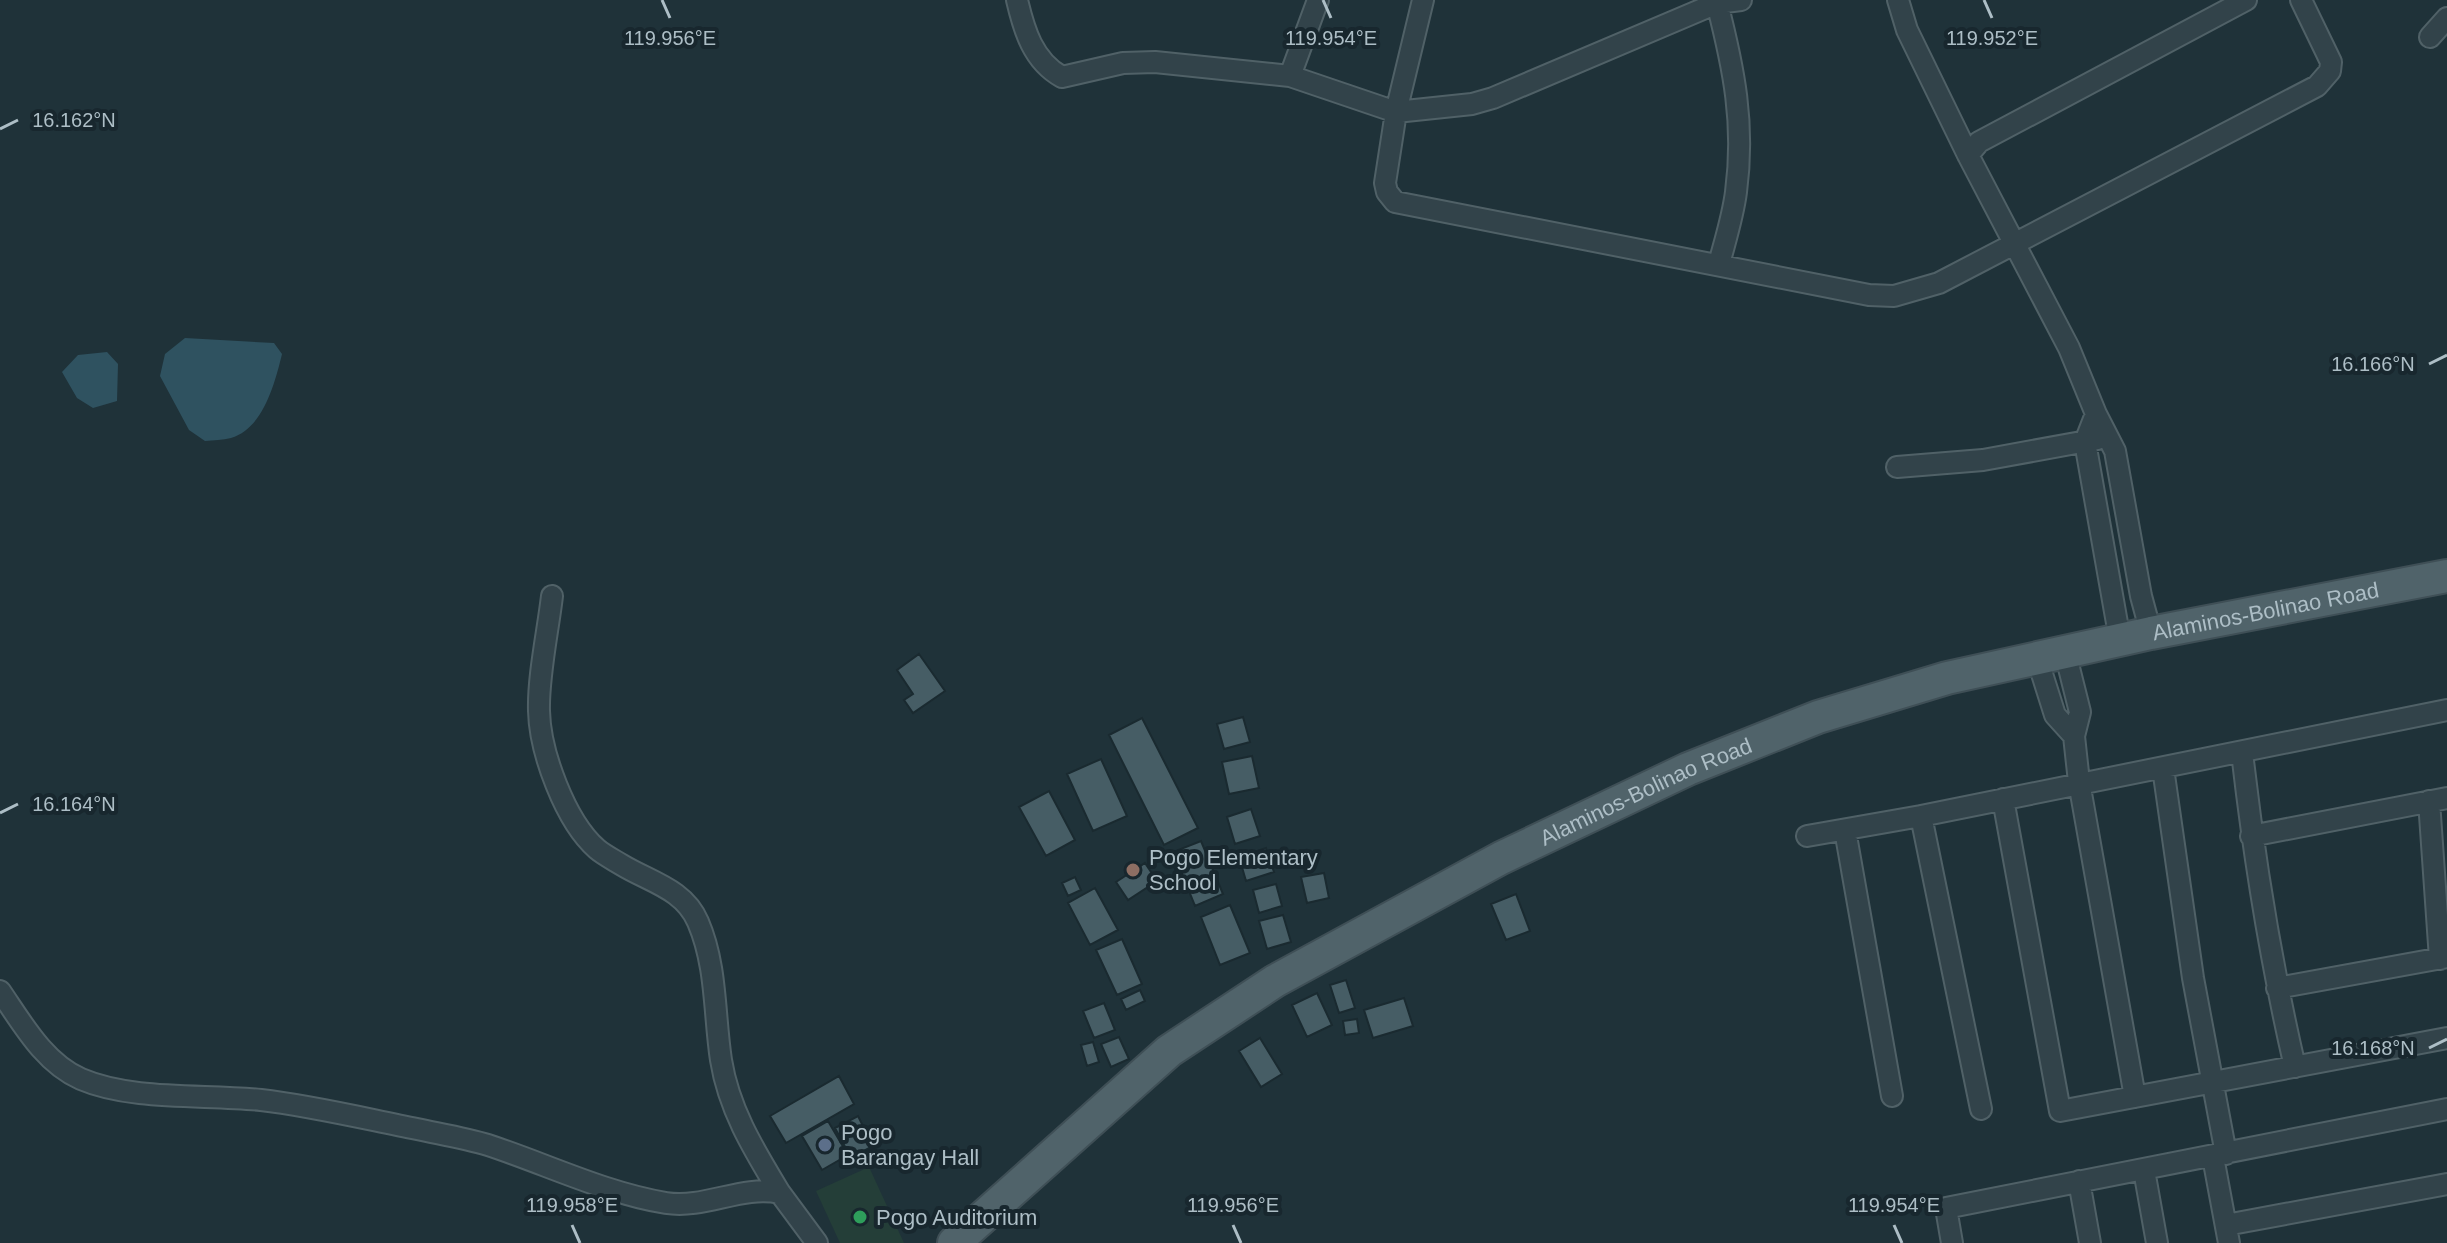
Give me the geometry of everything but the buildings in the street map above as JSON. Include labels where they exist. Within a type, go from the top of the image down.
[{"type":"main road","name":"Alaminos-Bolinao Road","points":[[954,1243],[1169,1051],[1275,981],[1501,858],[1688,769],[1818,717],[1947,678],[2135,636],[2447,576]]},
{"type":"street","points":[[1017,0],[1026,35],[1038,56],[1062,77],[1123,63],[1155,62],[1290,76],[1396,112],[1472,104],[1493,98],[1717,3],[1741,0]]},
{"type":"street","points":[[1290,76],[1318,0]]},
{"type":"street","points":[[1423,0],[1396,112],[1385,183],[1387,192],[1395,202],[1869,295],[1894,296],[1939,283],[2326,79],[2331,62],[2301,0]]},
{"type":"street","points":[[1898,0],[1907,30],[2069,348],[2096,414],[2110,436],[2141,596],[2135,636]]},
{"type":"street","points":[[1968,155],[1979,142],[2246,0]]},
{"type":"street","points":[[1717,3],[1734,68],[1740,124],[1736,194],[1719,264]]},
{"type":"street","points":[[2430,37],[2447,18]]},
{"type":"street","points":[[2096,414],[2085,442],[2135,636]]},
{"type":"street","points":[[1897,467],[1983,460],[2110,436]]},
{"type":"street","points":[[552,596],[539,708],[544,742],[563,799],[578,827],[597,850],[626,868],[659,882],[681,898],[696,917],[710,955],[721,1062],[733,1106],[747,1140],[780,1193],[817,1243]]},
{"type":"street","points":[[2051,655],[2055,715],[2074,736]]},
{"type":"street","points":[[2051,655],[2080,712],[2074,736],[2079,782],[2135,1097]]},
{"type":"street","points":[[1807,836],[2447,710]]},
{"type":"street","points":[[2242,752],[2251,836],[2277,988],[2295,1067]]},
{"type":"street","points":[[2163,768],[2193,978],[2212,1082],[2227,1234],[2447,1184]]},
{"type":"street","points":[[2003,799],[2060,1111],[2447,1038]]},
{"type":"street","points":[[2251,836],[2438,800],[2444,958],[2277,988]]},
{"type":"street","points":[[1921,816],[1981,1109]]},
{"type":"street","points":[[1845,830],[1892,1096]]},
{"type":"street","points":[[0,991],[45,1052],[61,1068],[91,1083],[188,1096],[262,1100],[417,1129],[485,1144],[562,1172],[666,1203],[700,1204],[749,1191],[780,1193]]},
{"type":"street","points":[[1952,1243],[1946,1208],[2447,1109]]},
{"type":"street","points":[[2144,1170],[2157,1243]]},
{"type":"street","points":[[2079,1181],[2090,1243]]},
{"type":"green space","name":"Pogo Auditorium","points":[[869,1167],[904,1243],[840,1243],[816,1191]]},
{"type":"water","points":[[185,338],[274,343],[282,354],[266,404],[242,433],[231,438],[205,441],[189,430],[160,376],[165,354]]},
{"type":"water","points":[[107,352],[118,364],[117,401],[93,408],[77,398],[62,372],[78,355]]},
{"type":"place","name":"Pogo Elementary School","points":[[1133,870]]},
{"type":"place","name":"Pogo Barangay Hall","points":[[825,1145]]},
{"type":"place","name":"Pogo Auditorium","points":[[860,1217]]}]
